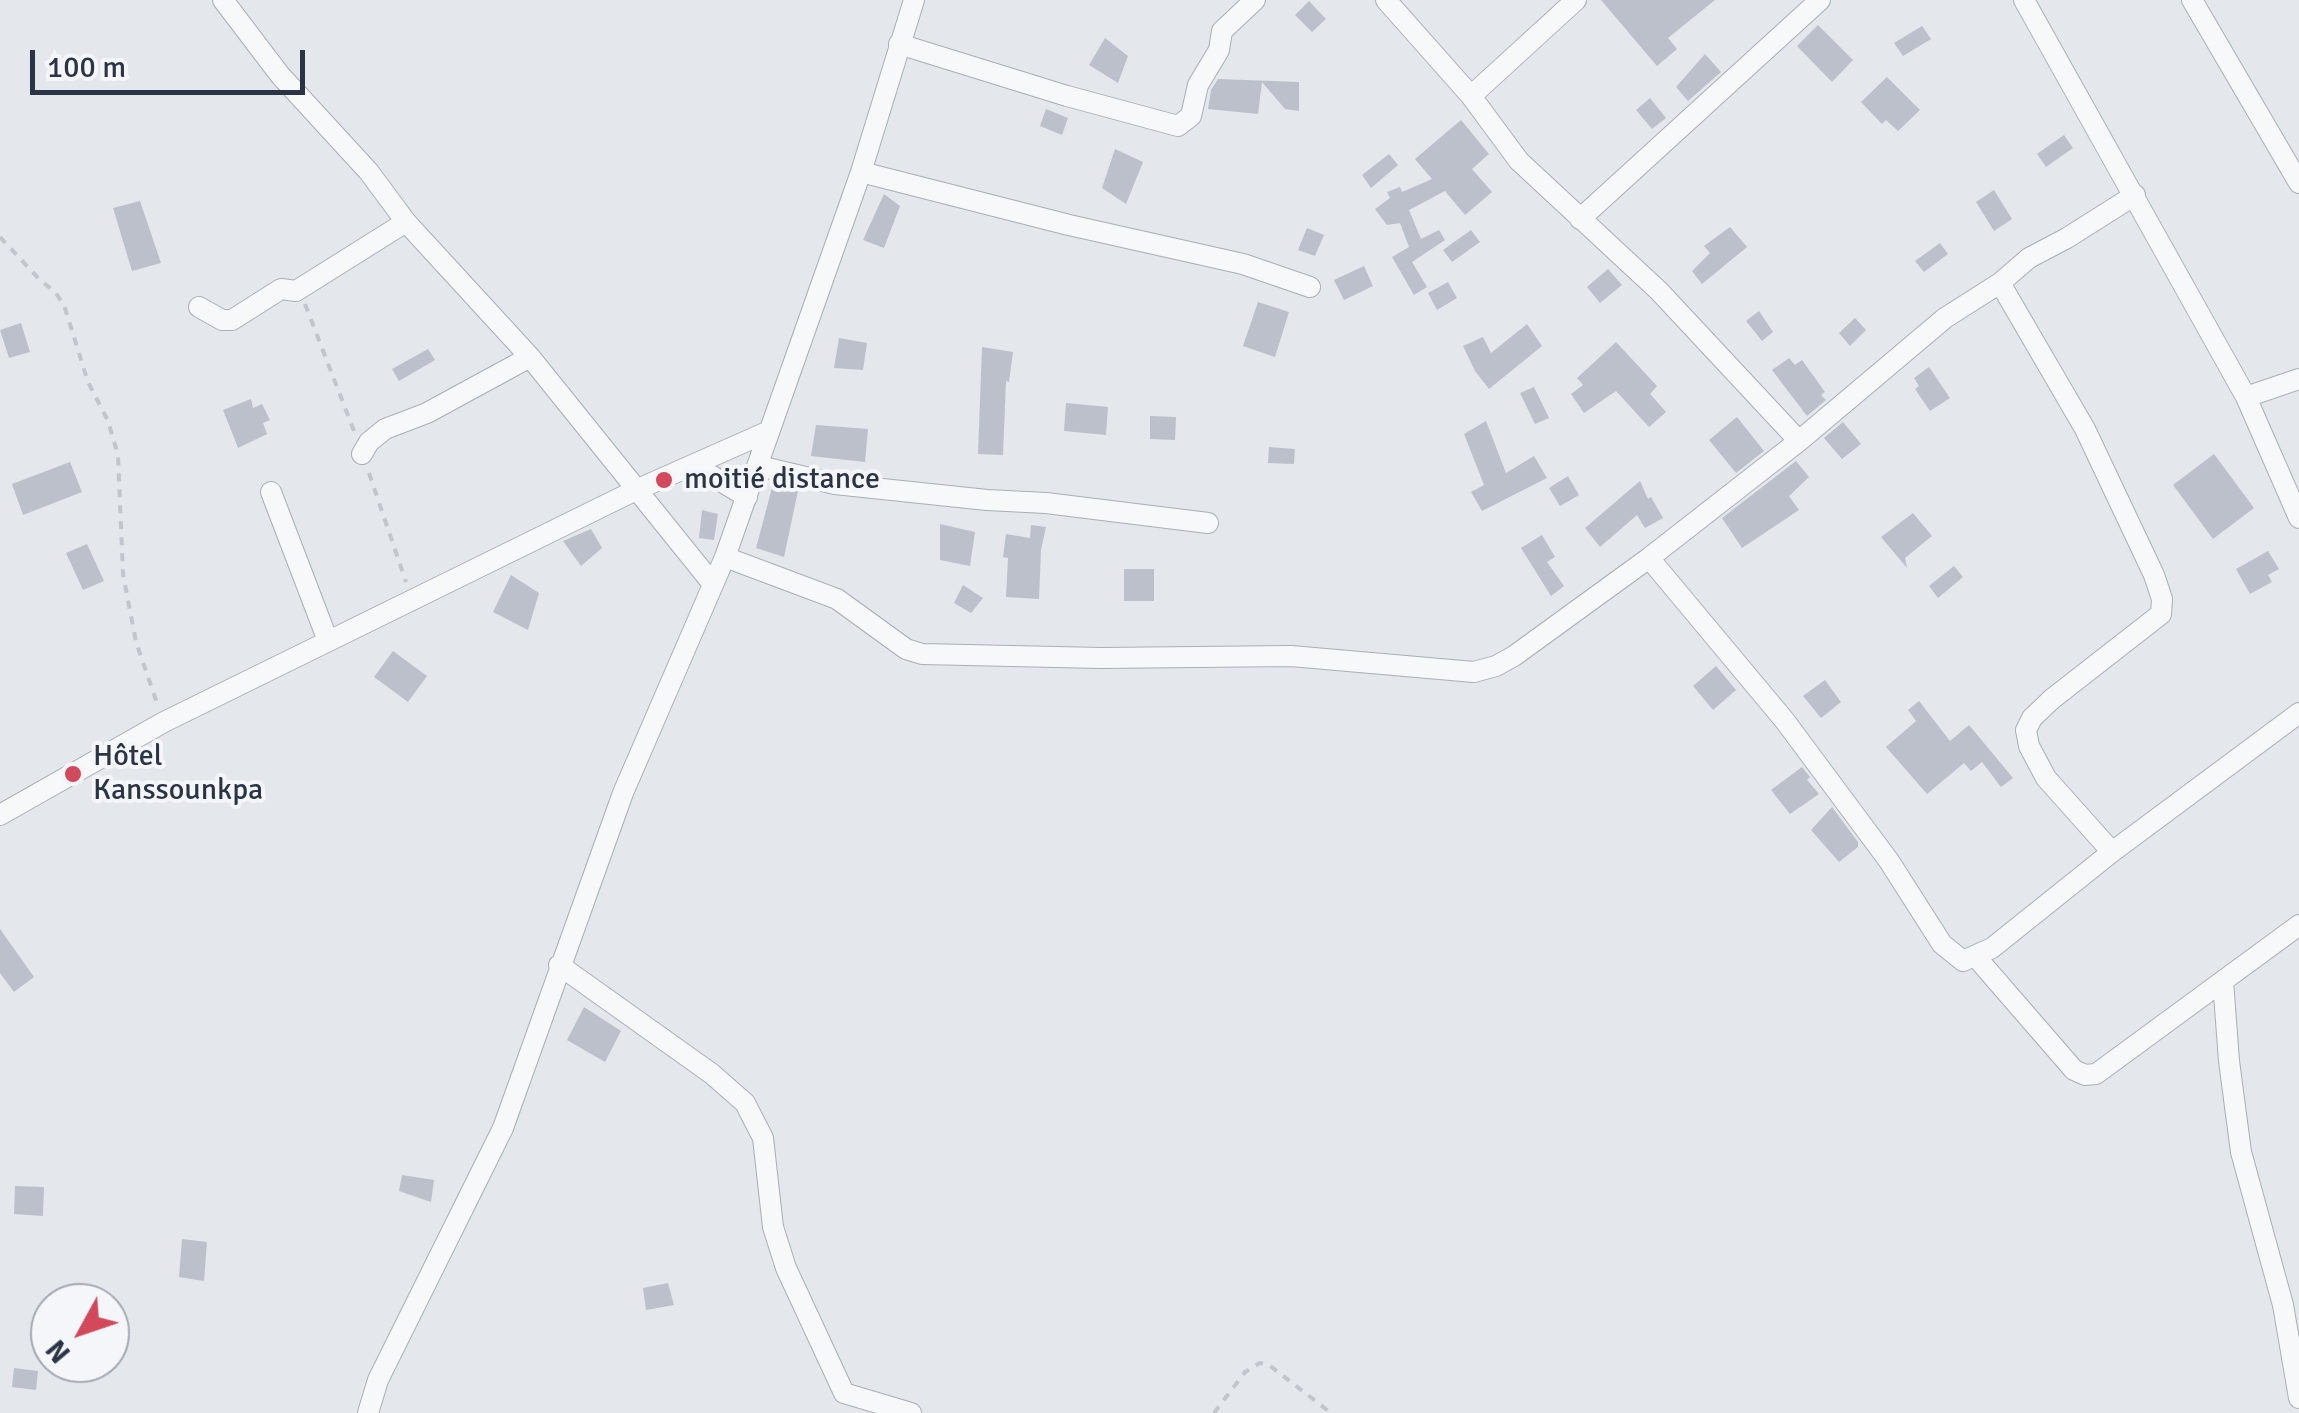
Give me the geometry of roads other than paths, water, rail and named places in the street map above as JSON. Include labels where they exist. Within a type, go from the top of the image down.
[{"type":"street","points":[[223,0],[280,75],[369,172],[406,222],[530,357],[712,583]]},
{"type":"street","points":[[368,1413],[378,1380],[503,1128],[622,793],[725,557],[861,172],[914,0]]},
{"type":"street","points":[[899,44],[1178,126],[1191,116],[1198,86],[1219,50],[1222,31],[1255,0]]},
{"type":"street","points":[[1386,0],[1471,96],[1519,160],[1659,291],[1799,441]]},
{"type":"street","points":[[1471,96],[1576,0]]},
{"type":"street","points":[[1580,219],[1820,0]]},
{"type":"street","points":[[2024,0],[2246,397],[2299,518]]},
{"type":"street","points":[[2192,0],[2299,183]]},
{"type":"street","points":[[861,172],[1243,264],[1310,287]]},
{"type":"street","points":[[725,557],[837,599],[906,649],[922,654],[1101,658],[1291,656],[1474,672],[1514,656],[1649,558],[1799,441],[1945,318],[2000,283],[2030,258],[2135,195]]},
{"type":"street","points":[[199,307],[222,320],[232,320],[281,290],[296,291],[406,222]]},
{"type":"street","points":[[2000,283],[2085,429],[2162,599],[2161,614],[2052,699],[2032,718],[2026,730],[2029,746],[2046,778],[2112,852]]},
{"type":"street","points":[[362,454],[368,442],[385,429],[426,413],[530,357]]},
{"type":"street","points":[[2246,397],[2299,379]]},
{"type":"street","points":[[0,815],[164,722],[636,490],[767,432]]},
{"type":"street","points":[[694,465],[747,497]]},
{"type":"street","points":[[759,466],[835,484],[987,500],[1046,502],[1208,523]]},
{"type":"street","points":[[270,492],[328,641]]},
{"type":"street","points":[[1649,558],[1785,721],[1888,861],[1942,944],[1964,960],[1976,957],[2299,713]]},
{"type":"street","points":[[1976,957],[2067,1062],[2085,1074],[2104,1069],[2299,924]]},
{"type":"street","points":[[559,965],[712,1074],[744,1103],[763,1138],[773,1226],[786,1268],[848,1403],[911,1413]]},
{"type":"street","points":[[2222,981],[2228,1061],[2242,1152],[2291,1303],[2299,1398]]},
{"type":"place","name":"moitié distance","points":[[664,480]]},
{"type":"place","name":"Hôtel Kanssounkpa","points":[[73,774]]}]
